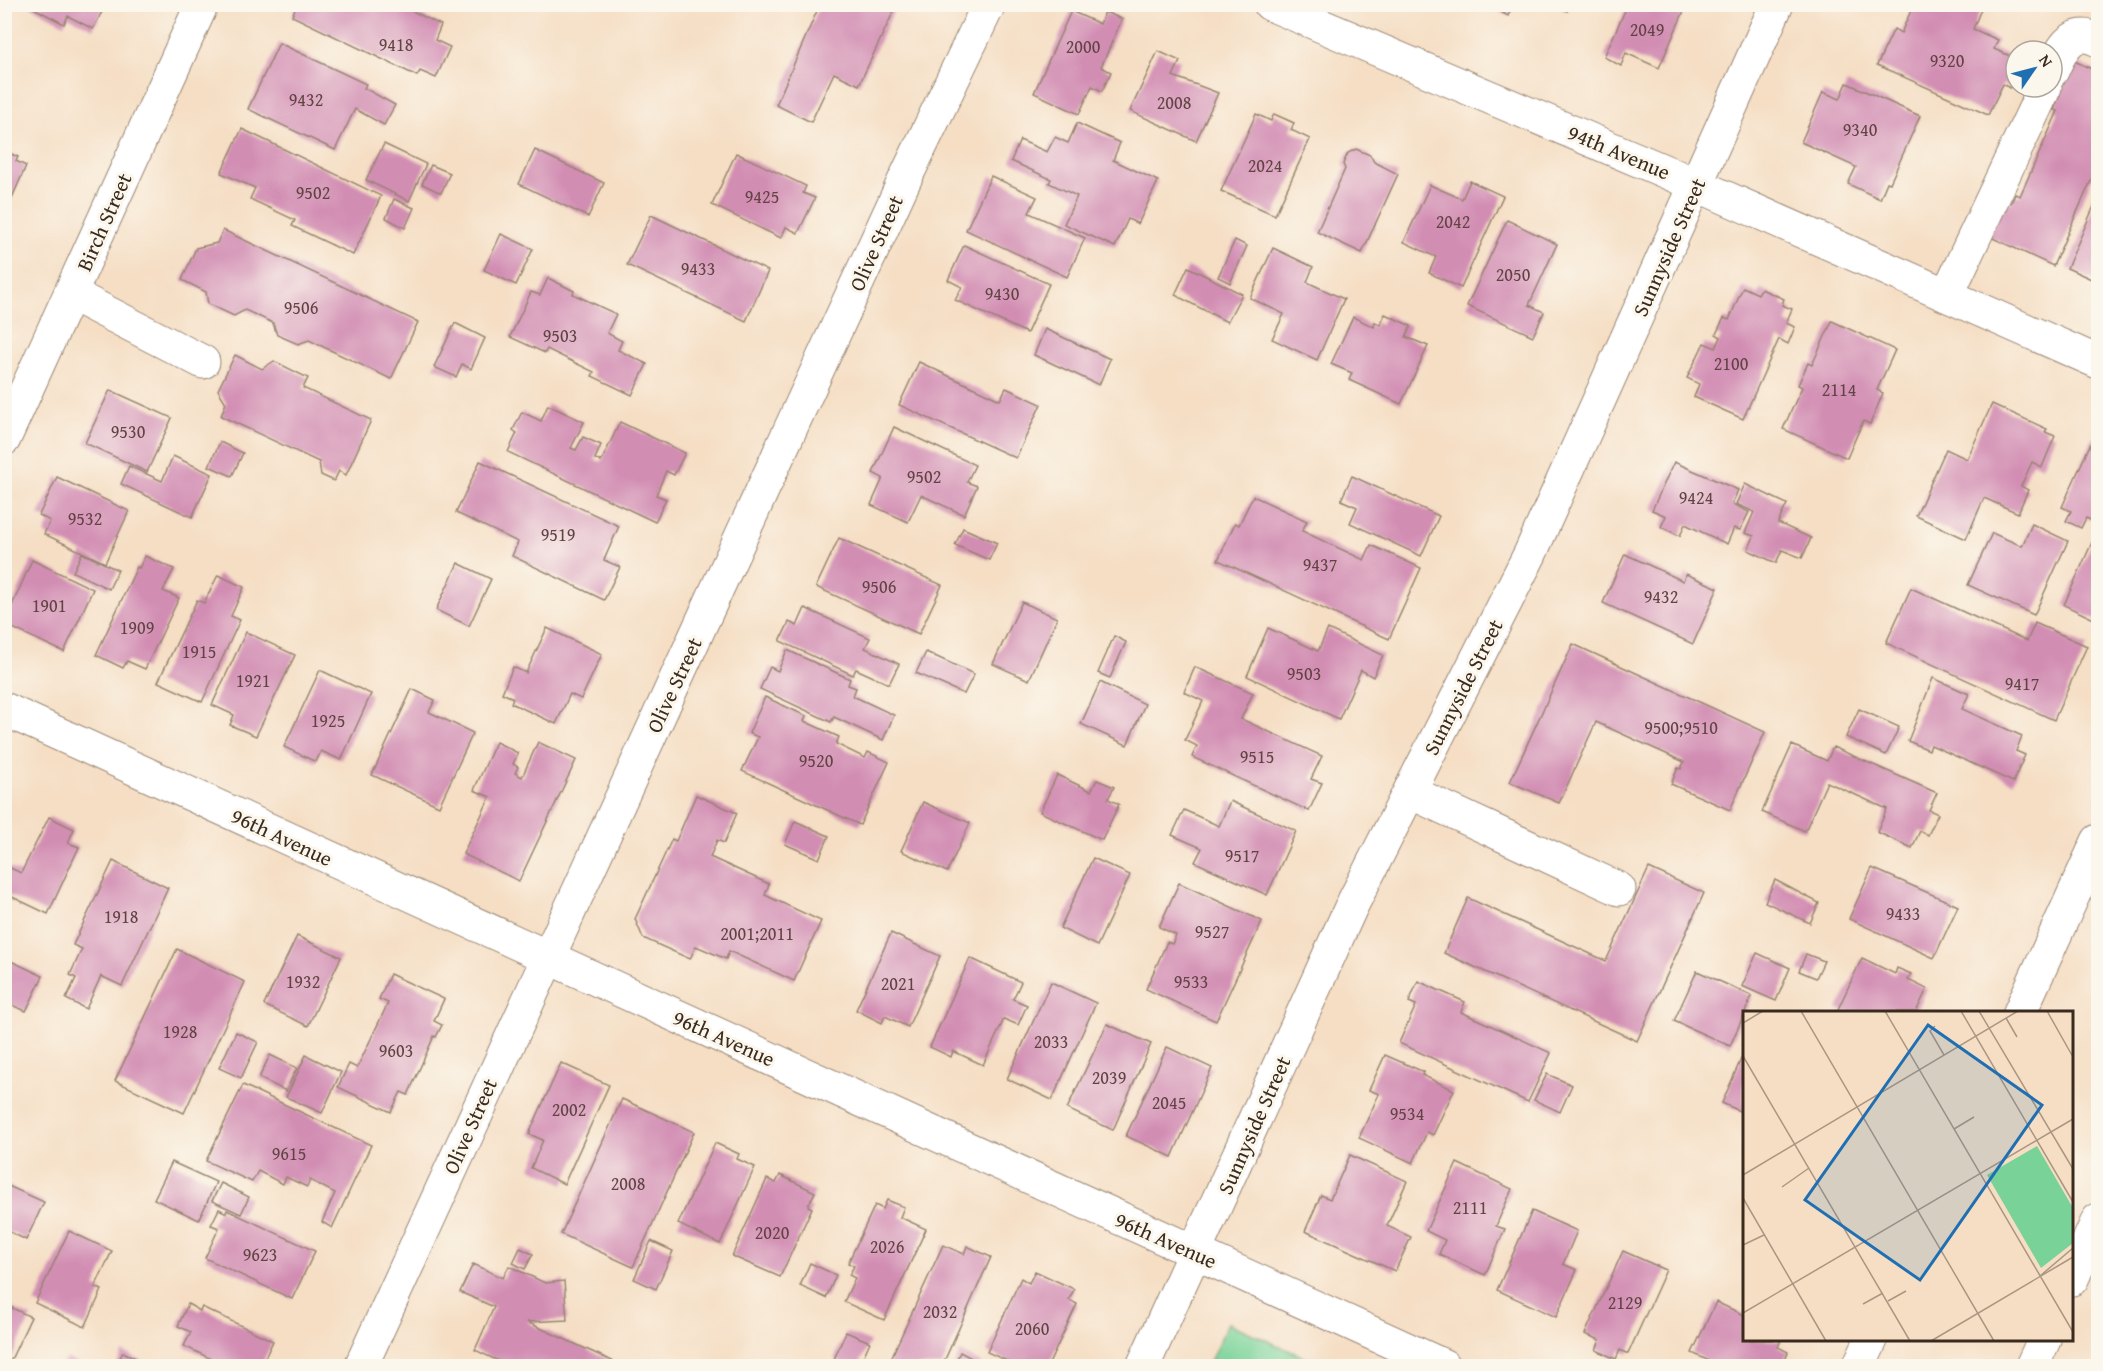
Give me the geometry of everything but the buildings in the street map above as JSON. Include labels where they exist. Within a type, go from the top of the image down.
[{"type":"street","name":"Birch Street","points":[[4,438],[202,4]]},
{"type":"street","name":"Olive Street","points":[[362,1366],[904,181],[989,4]]},
{"type":"street","name":"94th Avenue","points":[[1270,4],[1697,185],[2098,362]]},
{"type":"street","name":"Sunnyside Street","points":[[1143,1366],[1352,908],[1530,554],[1777,4]]},
{"type":"street","points":[[2064,45],[2076,38],[2089,35],[2098,40]]},
{"type":"street","points":[[1947,296],[2039,99]]},
{"type":"street","points":[[71,294],[203,362]]},
{"type":"street","name":"96th Avenue","points":[[4,709],[1444,1366]]},
{"type":"street","points":[[1410,792],[1618,889]]},
{"type":"street","points":[[2020,1011],[2098,841]]},
{"type":"street","points":[[2073,1277],[2098,1220]]},
{"type":"street","points":[[1859,1366],[1871,1341]]},
{"type":"street","points":[[2032,1366],[2044,1341]]},
{"type":"green space","points":[[1228,1323],[1324,1366],[1208,1366]]}]
